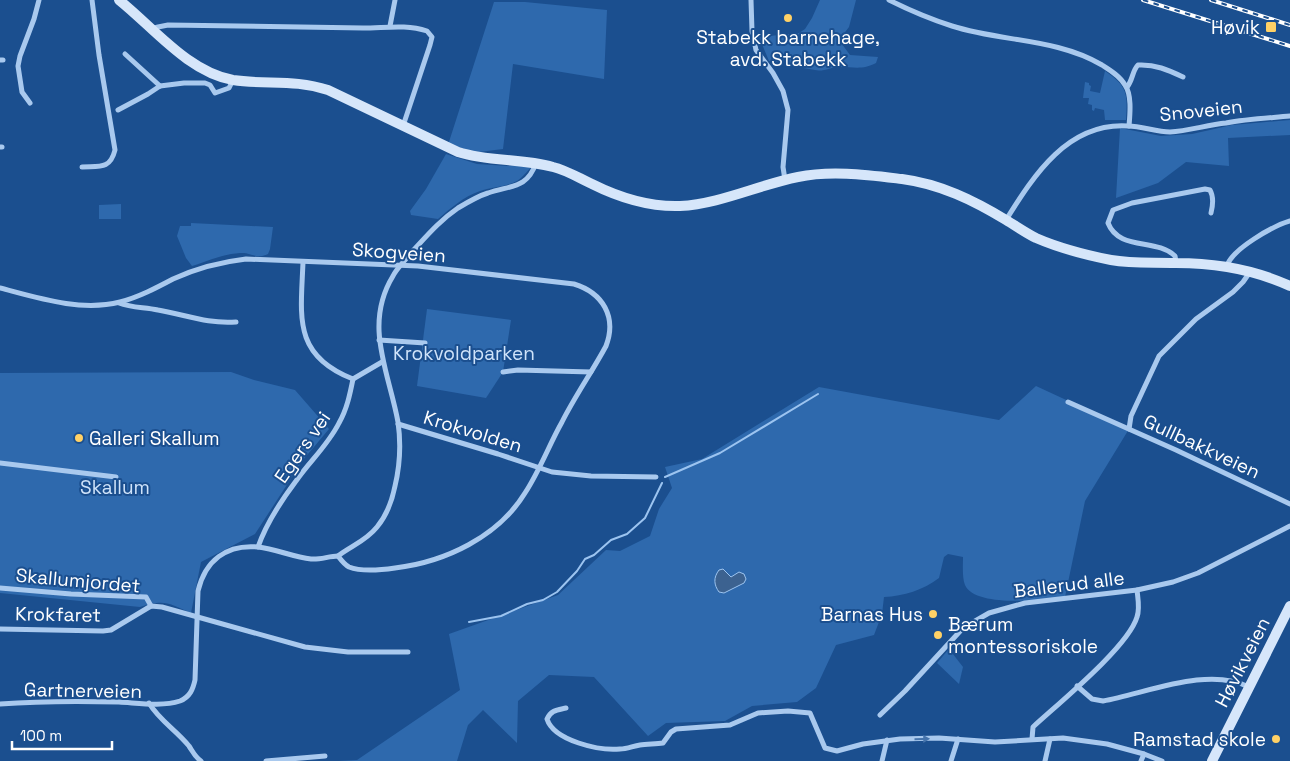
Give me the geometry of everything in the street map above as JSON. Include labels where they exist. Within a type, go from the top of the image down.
[{"type":"main road","points":[[125,2],[170,46],[202,68],[221,77],[233,80],[304,83],[316,86],[328,90],[447,148],[489,159],[536,162],[566,172],[622,197],[642,203],[665,206],[688,205],[806,175],[876,176],[920,182],[953,192],[1042,240],[1100,257],[1129,262],[1176,262],[1227,266],[1250,271],[1290,286]]},
{"type":"main road","name":"Høvikveien","points":[[1212,761],[1290,606]]},
{"type":"street","points":[[30,103],[22,92],[18,66],[39,0]]},
{"type":"street","points":[[82,167],[106,166],[110,162],[115,150],[92,0]]},
{"type":"street","points":[[390,26],[395,0]]},
{"type":"street","points":[[751,0],[752,31],[756,50],[783,91],[788,110],[783,167],[785,180]]},
{"type":"street","points":[[888,0],[952,26],[995,36],[1045,44],[1083,54],[1110,70],[1127,87],[1129,126]]},
{"type":"street","points":[[151,29],[158,26],[363,28],[390,26],[427,31],[432,36],[403,126]]},
{"type":"street","points":[[125,54],[160,86]]},
{"type":"street","points":[[1127,87],[1138,65],[1149,64],[1183,76]]},
{"type":"street","points":[[118,110],[160,86],[184,82],[205,83],[210,85],[215,93],[228,88],[233,80]]},
{"type":"street","name":"Snoveien","points":[[1006,220],[1019,199],[1044,167],[1073,139],[1088,133],[1109,127],[1129,126],[1169,132],[1241,120],[1290,116]]},
{"type":"street","name":"Krokvolden","points":[[338,556],[366,540],[377,527],[388,509],[394,494],[400,463],[398,424],[382,362],[378,325],[380,308],[389,283],[399,267],[449,214],[479,196],[510,188],[523,182],[529,177],[536,162]]},
{"type":"street","points":[[1176,262],[1175,256],[1166,250],[1137,244],[1116,235],[1110,230],[1108,223],[1113,210],[1132,203],[1205,189],[1210,190],[1212,193],[1212,212]]},
{"type":"street","points":[[1227,266],[1232,255],[1255,238],[1270,229],[1290,221]]},
{"type":"street","name":"Skogveien","points":[[0,288],[32,297],[76,304],[119,302],[213,264],[246,259],[399,267],[418,266],[560,282],[585,287],[593,292],[601,301],[610,318],[610,336],[524,494],[502,520],[481,537],[452,553],[431,561],[403,567],[380,569],[350,567],[338,556]]},
{"type":"street","points":[[303,262],[302,319],[308,343],[317,356],[327,366],[353,379],[382,362]]},
{"type":"street","name":"Gullbakkveien","points":[[1129,429],[1131,416],[1159,356],[1201,314],[1233,292],[1250,271]]},
{"type":"street","name":"Skogveien","points":[[119,302],[131,307],[166,311],[218,324],[236,322]]},
{"type":"street","points":[[379,340],[425,343]]},
{"type":"street","points":[[503,372],[518,370],[591,372]]},
{"type":"street","name":"Egers vei","points":[[258,547],[282,501],[296,480],[320,453],[340,421],[346,408],[353,379]]},
{"type":"street","name":"Gullbakkveien","points":[[1068,402],[1290,504]]},
{"type":"street","name":"Krokvolden","points":[[398,424],[539,468]]},
{"type":"street","points":[[0,463],[116,477]]},
{"type":"street","points":[[539,468],[552,472],[590,476],[656,477]]},
{"type":"street","name":"Ballerud alle","points":[[880,715],[910,686],[963,628],[988,612],[1025,602],[1137,590],[1174,582],[1198,573],[1290,526]]},
{"type":"street","points":[[149,703],[182,700],[189,696],[193,689],[196,669],[199,585],[204,572],[210,564],[228,551],[238,548],[258,547],[314,560],[338,556]]},
{"type":"street","name":"Skallumjordet","points":[[0,588],[71,594],[146,597],[151,606]]},
{"type":"street","points":[[1032,739],[1034,727],[1114,652],[1133,626],[1138,616],[1137,590]]},
{"type":"street","points":[[151,606],[197,616],[305,647],[365,653],[408,652]]},
{"type":"street","name":"Krokfaret","points":[[0,629],[111,630],[151,606]]},
{"type":"street","points":[[1077,686],[1092,699],[1103,701],[1203,679],[1228,680],[1249,687]]},
{"type":"street","name":"Gartnerveien","points":[[0,704],[80,701],[149,703],[156,715],[189,746],[194,755],[201,761]]},
{"type":"street","points":[[566,708],[556,710],[549,715],[547,719],[551,728],[582,744],[609,749],[663,743],[671,732],[676,729],[730,725],[758,713],[788,711],[810,714],[825,748],[837,751],[887,740],[939,738],[995,742],[1032,739],[1080,739],[1107,744],[1162,761]]},
{"type":"street","points":[[951,761],[958,739]]},
{"type":"street","points":[[1045,761],[1050,739]]},
{"type":"street","points":[[882,761],[887,740]]},
{"type":"street","points":[[1141,761],[1144,754]]},
{"type":"street","points":[[266,761],[325,756]]},
{"type":"green space","points":[[820,0],[856,0],[849,27],[839,40],[850,55],[878,57],[876,63],[863,67],[838,67],[818,70],[769,61],[759,37],[799,33],[805,29],[812,18]]},
{"type":"green space","points":[[494,2],[525,2],[607,10],[604,79],[513,64],[503,149],[479,152],[447,148]]},
{"type":"green space","points":[[1105,71],[1122,86],[1127,103],[1126,120],[1105,120],[1104,110],[1095,108],[1094,111],[1092,110],[1092,105],[1088,104],[1089,98],[1083,98],[1085,82],[1091,86],[1090,91],[1100,93]]},
{"type":"green space","points":[[1290,120],[1290,135],[1228,138],[1229,166],[1186,162],[1158,183],[1116,198],[1120,128],[1161,136],[1192,134],[1232,125]]},
{"type":"green space","points":[[446,154],[477,164],[508,166],[536,162],[517,181],[474,193],[438,219],[411,215],[410,211],[426,189]]},
{"type":"green space","points":[[121,204],[121,219],[99,219],[99,205]]},
{"type":"green space","points":[[191,223],[273,227],[270,249],[268,254],[264,256],[244,253],[234,254],[192,266],[186,258],[177,236],[180,226],[191,226]]},
{"type":"green space","name":"Krokvoldparken","points":[[427,309],[511,320],[503,372],[486,398],[417,386]]},
{"type":"green space","name":"Skallum","points":[[231,372],[295,390],[329,429],[303,460],[255,534],[201,562],[191,613],[166,603],[155,603],[140,607],[0,593],[0,373]]},
{"type":"green space","points":[[1036,386],[1129,429],[1085,501],[1065,597],[1011,601],[982,597],[971,592],[965,585],[963,557],[948,554],[944,557],[939,578],[913,592],[884,597],[882,614],[874,635],[836,645],[816,688],[797,702],[752,706],[725,721],[666,723],[648,736],[594,677],[549,675],[518,701],[517,743],[483,710],[468,725],[457,761],[338,761],[357,760],[460,690],[449,634],[558,595],[606,550],[620,551],[650,536],[659,509],[672,488],[665,467],[702,459],[819,387],[999,420]]},
{"type":"green space","points":[[949,649],[963,667],[959,684],[937,663]]},
{"type":"shaded area","points":[[723,569],[731,577],[739,572],[744,574],[746,579],[744,583],[724,593],[719,592],[715,579],[719,570]]},
{"type":"waterway","points":[[665,477],[720,453],[818,394]]},
{"type":"waterway","points":[[469,622],[501,616],[527,604],[543,600],[557,592],[577,571],[585,559],[594,555],[611,540],[627,534],[645,518],[662,483]]},
{"type":"railway","points":[[1143,0],[1290,46]]},
{"type":"railway","points":[[1211,0],[1290,25]]},
{"type":"place","name":"Stabekk barnehage, avd. Stabekk","points":[[788,18]]},
{"type":"place","name":"Høvik","points":[[1271,27]]},
{"type":"place","name":"Galleri Skallum","points":[[79,438]]},
{"type":"place","name":"Barnas Hus","points":[[933,614]]},
{"type":"place","name":"Bærum montessoriskole","points":[[938,635]]},
{"type":"place","name":"Ramstad skole","points":[[1276,739]]}]
